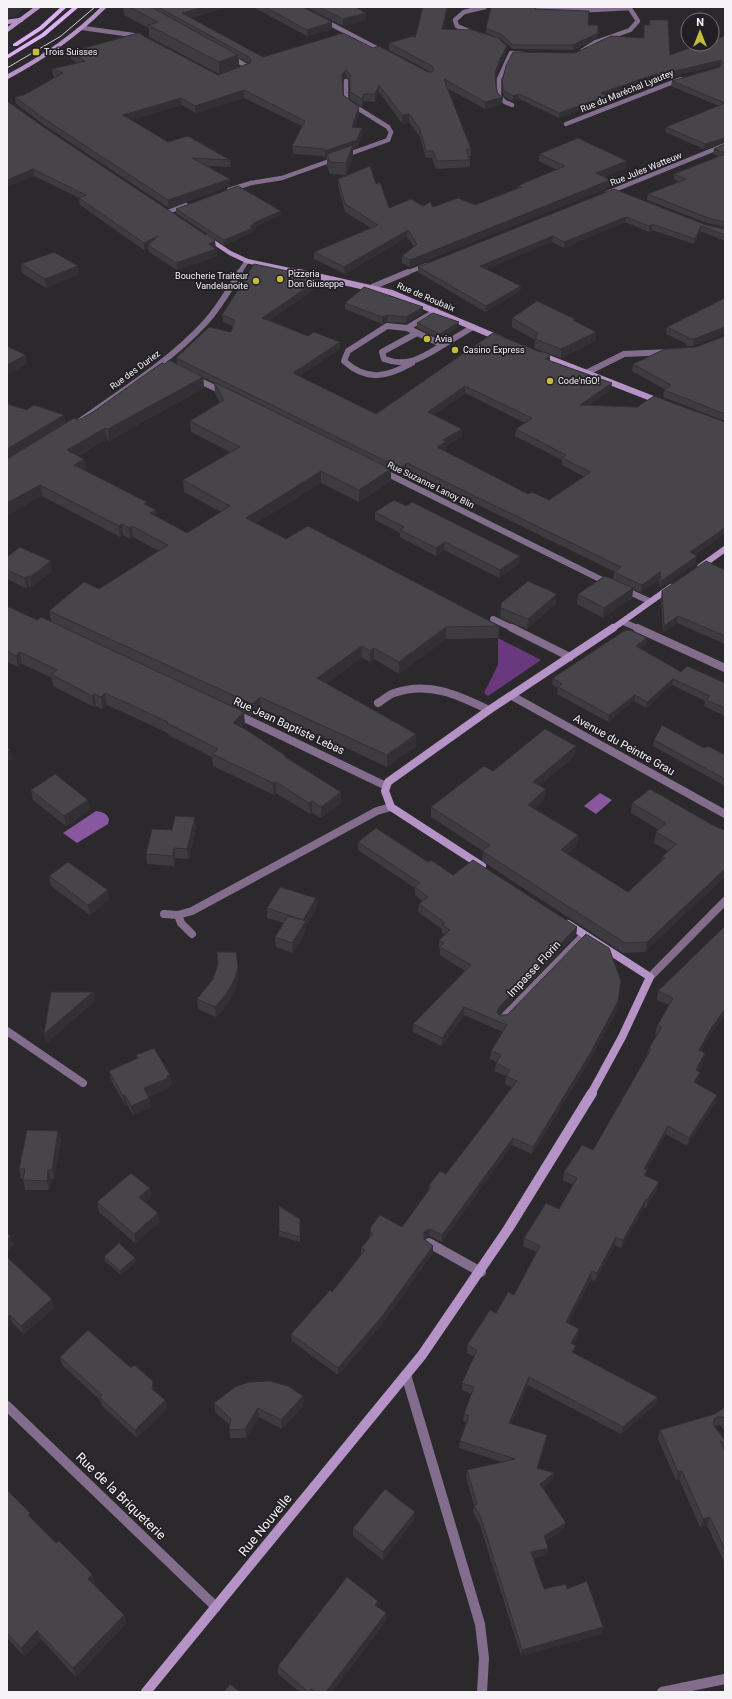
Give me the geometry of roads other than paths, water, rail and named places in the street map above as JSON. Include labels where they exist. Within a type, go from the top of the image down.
[{"type":"main road","points":[[7,50],[37,30],[64,7]]},
{"type":"main road","points":[[7,57],[43,36],[76,7]]},
{"type":"street","points":[[7,30],[23,20],[38,7]]},
{"type":"street","points":[[7,78],[48,55],[83,28],[104,7]]},
{"type":"street","points":[[477,34],[457,26],[455,20],[460,14],[485,7]]},
{"type":"street","points":[[533,7],[592,10],[629,7],[638,21],[634,26],[596,42],[574,54]]},
{"type":"street","points":[[315,16],[390,55]]},
{"type":"street","points":[[7,22],[23,20]]},
{"type":"street","points":[[83,28],[140,36],[147,40]]},
{"type":"street","points":[[508,48],[511,53]]},
{"type":"street","points":[[224,53],[248,67],[233,72]]},
{"type":"street","points":[[511,53],[528,54]]},
{"type":"street","points":[[511,53],[504,66],[498,88],[501,99],[512,105]]},
{"type":"street","name":"Rue du Maréchal Lyautey","points":[[566,124],[675,80],[687,78]]},
{"type":"street","points":[[225,192],[252,183],[282,178],[388,140],[391,132],[387,126],[346,101],[346,82]]},
{"type":"street","name":"Rue Jules Watteuw","points":[[598,196],[725,145]]},
{"type":"street","points":[[613,190],[620,193]]},
{"type":"street","points":[[168,212],[190,204]]},
{"type":"street","points":[[162,208],[175,216]]},
{"type":"street","name":"Rue de Roubaix","points":[[200,233],[230,253],[247,261],[372,287],[398,294],[505,341]]},
{"type":"street","name":"Rue des Duriez","points":[[72,426],[162,362],[206,322],[247,261]]},
{"type":"street","points":[[372,287],[433,263]]},
{"type":"street","points":[[407,328],[436,311]]},
{"type":"street","points":[[444,345],[407,328],[387,326],[348,351],[344,362],[352,370],[365,375],[385,375],[398,371],[444,345],[473,327]]},
{"type":"street","points":[[412,363],[393,364],[384,359],[382,352],[417,333]]},
{"type":"street","points":[[588,372],[624,354],[674,352]]},
{"type":"street","points":[[536,354],[588,372],[668,405]]},
{"type":"street","points":[[162,362],[183,372]]},
{"type":"street","points":[[190,376],[232,396]]},
{"type":"street","name":"Rue Suzanne Lanoy Blin","points":[[378,469],[649,601]]},
{"type":"street","points":[[692,572],[725,550]]},
{"type":"street","points":[[486,870],[391,807],[386,796],[386,786],[388,782],[489,710],[623,622],[649,601],[678,581]]},
{"type":"street","points":[[493,619],[570,657]]},
{"type":"street","points":[[623,622],[725,668]]},
{"type":"street","points":[[378,703],[393,693],[423,688],[452,693],[489,710]]},
{"type":"street","name":"Avenue du Peintre Grau","points":[[512,696],[725,814]]},
{"type":"street","name":"Rue Jean Baptiste Lebas","points":[[224,708],[386,786]]},
{"type":"street","points":[[164,914],[178,914],[192,911],[377,811],[391,807]]},
{"type":"street","points":[[558,917],[650,977],[725,901]]},
{"type":"street","points":[[178,914],[179,920],[184,928],[192,934]]},
{"type":"street","name":"Impasse Florin","points":[[502,1019],[584,935]]},
{"type":"street","name":"Rue Nouvelle","points":[[146,1692],[406,1375],[481,1272],[559,1149],[613,1057],[633,1018],[650,977]]},
{"type":"street","points":[[7,1031],[83,1083]]},
{"type":"street","points":[[429,1244],[481,1272]]},
{"type":"street","points":[[406,1375],[480,1624],[484,1659],[484,1681],[482,1692]]},
{"type":"street","name":"Rue de la Briqueterie","points":[[7,1406],[216,1607]]},
{"type":"street","points":[[662,1692],[725,1679]]},
{"type":"tram line","points":[[7,68],[61,36],[95,7]]},
{"type":"place","name":"Trois Suisses","points":[[36,52]]},
{"type":"place","name":"Pizzeria Don Giuseppe","points":[[280,279]]},
{"type":"place","name":"Boucherie Traiteur Vandelanoite","points":[[256,281]]},
{"type":"place","name":"Avia","points":[[427,339]]},
{"type":"place","name":"Casino Express","points":[[455,350]]},
{"type":"place","name":"Code'nGO!","points":[[550,381]]}]
